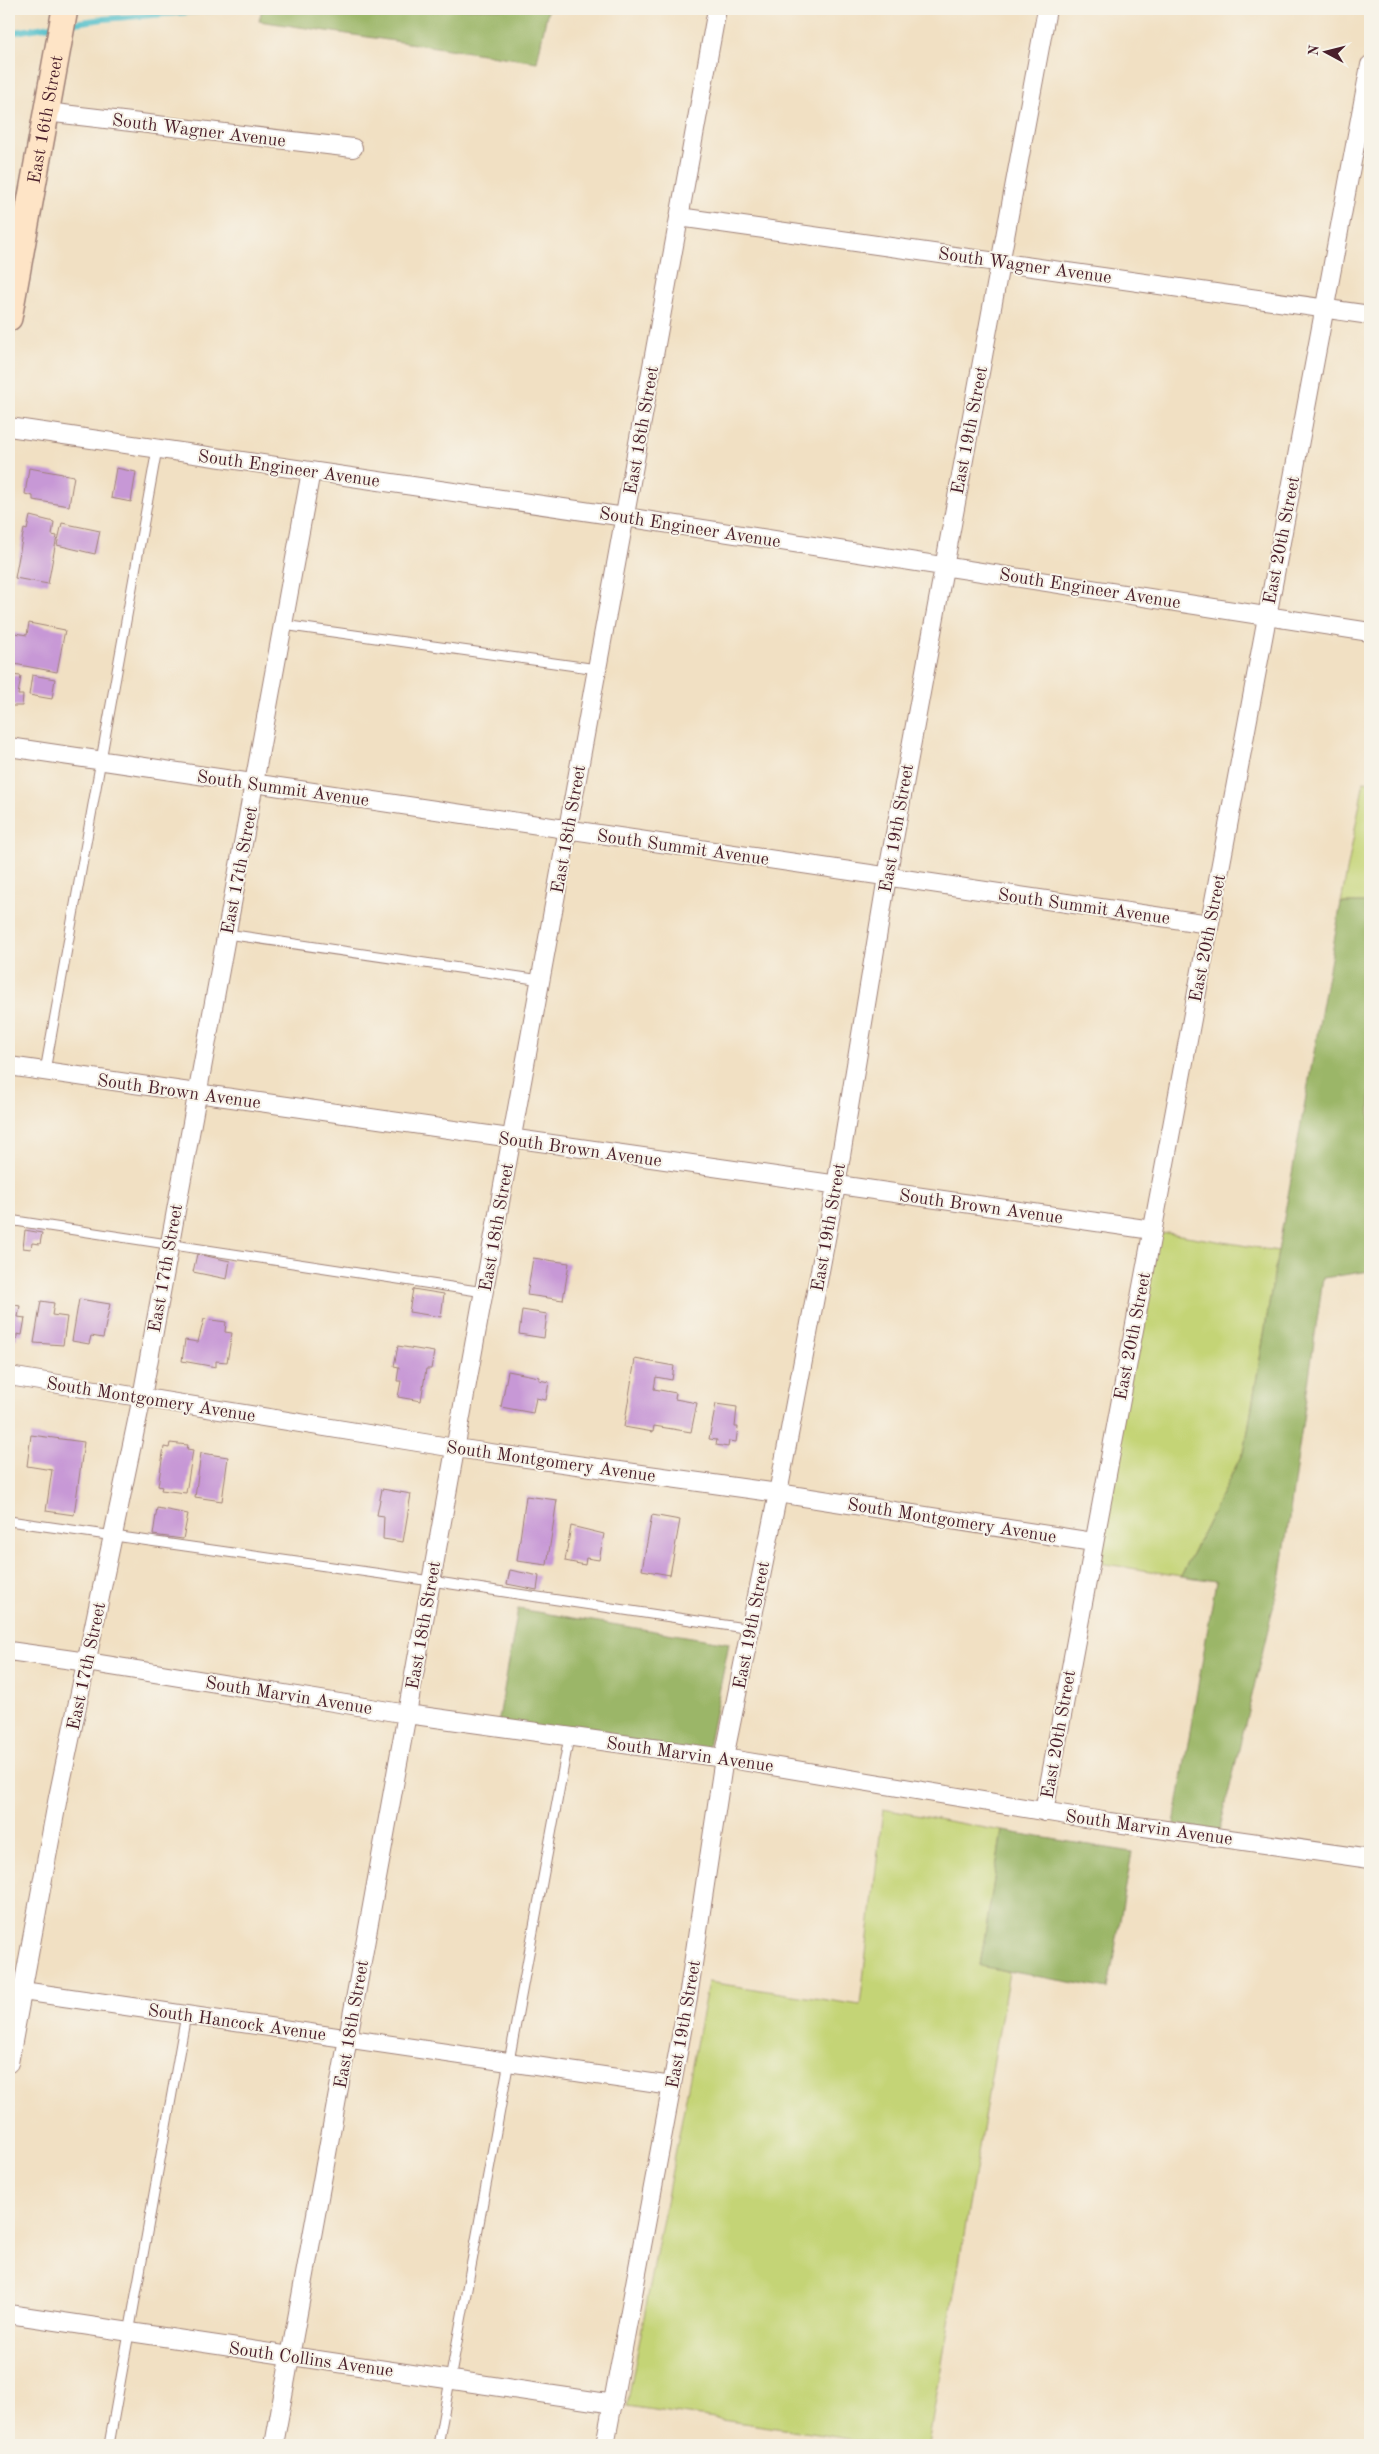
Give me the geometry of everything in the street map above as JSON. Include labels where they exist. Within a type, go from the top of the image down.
[{"type":"street","name":"East 16th Street","points":[[9,318],[65,9]]},
{"type":"street","name":"East 18th Street","points":[[274,2445],[717,9]]},
{"type":"street","name":"East 19th Street","points":[[605,2445],[688,2004],[724,1758],[778,1493],[836,1186],[887,877],[1048,9]]},
{"type":"street","name":"East 20th Street","points":[[1044,1812],[1370,65]]},
{"type":"street","name":"South Wagner Avenue","points":[[46,112],[352,148]]},
{"type":"street","name":"South Wagner Avenue","points":[[679,217],[1370,315]]},
{"type":"street","name":"South Engineer Avenue","points":[[9,427],[944,565],[1370,632]]},
{"type":"street","name":"East 17th Street","points":[[9,2063],[15,1990],[114,1536],[142,1397],[311,472]]},
{"type":"street","name":"South Summit Avenue","points":[[9,747],[1209,924]]},
{"type":"street","name":"South Brown Avenue","points":[[9,1066],[512,1140],[1152,1230]]},
{"type":"street","name":"South Montgomery Avenue","points":[[9,1376],[456,1448],[778,1493],[1093,1542]]},
{"type":"street","name":"South Marvin Avenue","points":[[9,1651],[407,1714],[724,1758],[1044,1812],[1370,1860]]},
{"type":"street","name":"South Hancock Avenue","points":[[15,1990],[672,2086]]},
{"type":"street","name":"South Collins Avenue","points":[[9,2314],[614,2404]]},
{"type":"lane","points":[[45,1071],[103,761],[157,449]]},
{"type":"lane","points":[[283,625],[597,669]]},
{"type":"lane","points":[[227,934],[541,980]]},
{"type":"lane","points":[[9,1220],[484,1292]]},
{"type":"lane","points":[[9,1521],[431,1580],[750,1629]]},
{"type":"lane","points":[[438,2445],[569,1737]]},
{"type":"lane","points":[[109,2445],[186,2015]]},
{"type":"green space","points":[[262,9],[548,9],[537,62],[259,21]]},
{"type":"green space","points":[[1364,781],[1370,782],[1370,903],[1341,903]]},
{"type":"green space","points":[[1341,903],[1370,903],[1370,1271],[1323,1278],[1281,1575],[1219,1832],[1174,1824],[1216,1581],[1181,1576],[1245,1448],[1278,1251]]},
{"type":"green space","points":[[1168,1233],[1278,1251],[1245,1448],[1181,1576],[1093,1562],[1157,1235]]},
{"type":"green space","points":[[518,1609],[729,1643],[706,1758],[498,1724]]},
{"type":"green space","points":[[883,1809],[1002,1831],[980,1965],[1009,1972],[928,2445],[891,2445],[627,2406],[708,1982],[860,2005]]},
{"type":"green space","points":[[1002,1831],[1132,1852],[1108,1989],[980,1966]]},
{"type":"building","points":[[29,468],[74,476],[69,506],[33,500],[33,496],[25,494]]},
{"type":"building","points":[[116,468],[136,472],[131,502],[111,498]]},
{"type":"building","points":[[30,516],[54,522],[52,535],[57,536],[48,584],[15,578],[24,529],[27,530]]},
{"type":"building","points":[[62,523],[100,531],[95,554],[57,545]]},
{"type":"building","points":[[29,623],[65,630],[57,672],[9,663],[9,632],[27,635]]},
{"type":"building","points":[[9,675],[21,676],[18,695],[23,695],[22,706],[9,706]]},
{"type":"building","points":[[32,675],[55,679],[52,699],[29,695]]},
{"type":"building","points":[[25,1230],[42,1233],[40,1244],[32,1243],[31,1249],[23,1248]]},
{"type":"building","points":[[197,1254],[230,1261],[227,1279],[193,1272]]},
{"type":"building","points":[[533,1258],[569,1263],[563,1300],[527,1295]]},
{"type":"building","points":[[413,1289],[444,1294],[441,1317],[409,1312]]},
{"type":"building","points":[[79,1299],[110,1304],[103,1338],[91,1336],[89,1344],[72,1341]]},
{"type":"building","points":[[41,1301],[54,1303],[52,1315],[67,1317],[63,1345],[34,1343]]},
{"type":"building","points":[[9,1304],[20,1306],[18,1317],[25,1318],[22,1335],[17,1334],[17,1339],[9,1337]]},
{"type":"building","points":[[522,1310],[547,1314],[544,1338],[519,1334]]},
{"type":"building","points":[[204,1319],[226,1322],[225,1332],[232,1333],[227,1362],[216,1361],[216,1367],[182,1361],[185,1340],[198,1342]]},
{"type":"building","points":[[398,1346],[434,1352],[431,1369],[426,1369],[421,1401],[398,1397],[401,1381],[397,1381],[399,1367],[394,1366]]},
{"type":"building","points":[[635,1359],[674,1366],[672,1380],[656,1377],[654,1389],[676,1393],[675,1399],[697,1403],[691,1432],[654,1426],[653,1432],[624,1427]]},
{"type":"building","points":[[508,1371],[539,1377],[539,1380],[549,1382],[546,1400],[536,1398],[533,1413],[501,1407]]},
{"type":"building","points":[[716,1404],[737,1407],[735,1427],[738,1427],[736,1442],[729,1441],[728,1447],[716,1445],[717,1440],[709,1439]]},
{"type":"building","points":[[31,1435],[84,1442],[74,1515],[46,1511],[52,1470],[27,1466]]},
{"type":"building","points":[[170,1443],[188,1445],[187,1449],[193,1450],[186,1493],[161,1490],[162,1487],[158,1486],[164,1447],[169,1448]]},
{"type":"building","points":[[201,1453],[228,1457],[222,1501],[195,1497]]},
{"type":"building","points":[[382,1489],[411,1494],[403,1542],[383,1539],[384,1516],[377,1515]]},
{"type":"building","points":[[526,1496],[557,1500],[547,1565],[517,1561]]},
{"type":"building","points":[[157,1508],[188,1514],[183,1539],[153,1535]]},
{"type":"building","points":[[652,1515],[680,1520],[670,1575],[642,1570]]},
{"type":"building","points":[[571,1526],[604,1534],[599,1560],[586,1558],[585,1565],[565,1561]]},
{"type":"building","points":[[510,1570],[539,1576],[537,1590],[507,1584]]},
{"type":"waterway","points":[[67,24],[103,19],[226,9]]},
{"type":"waterway","points":[[9,33],[57,25]]}]
